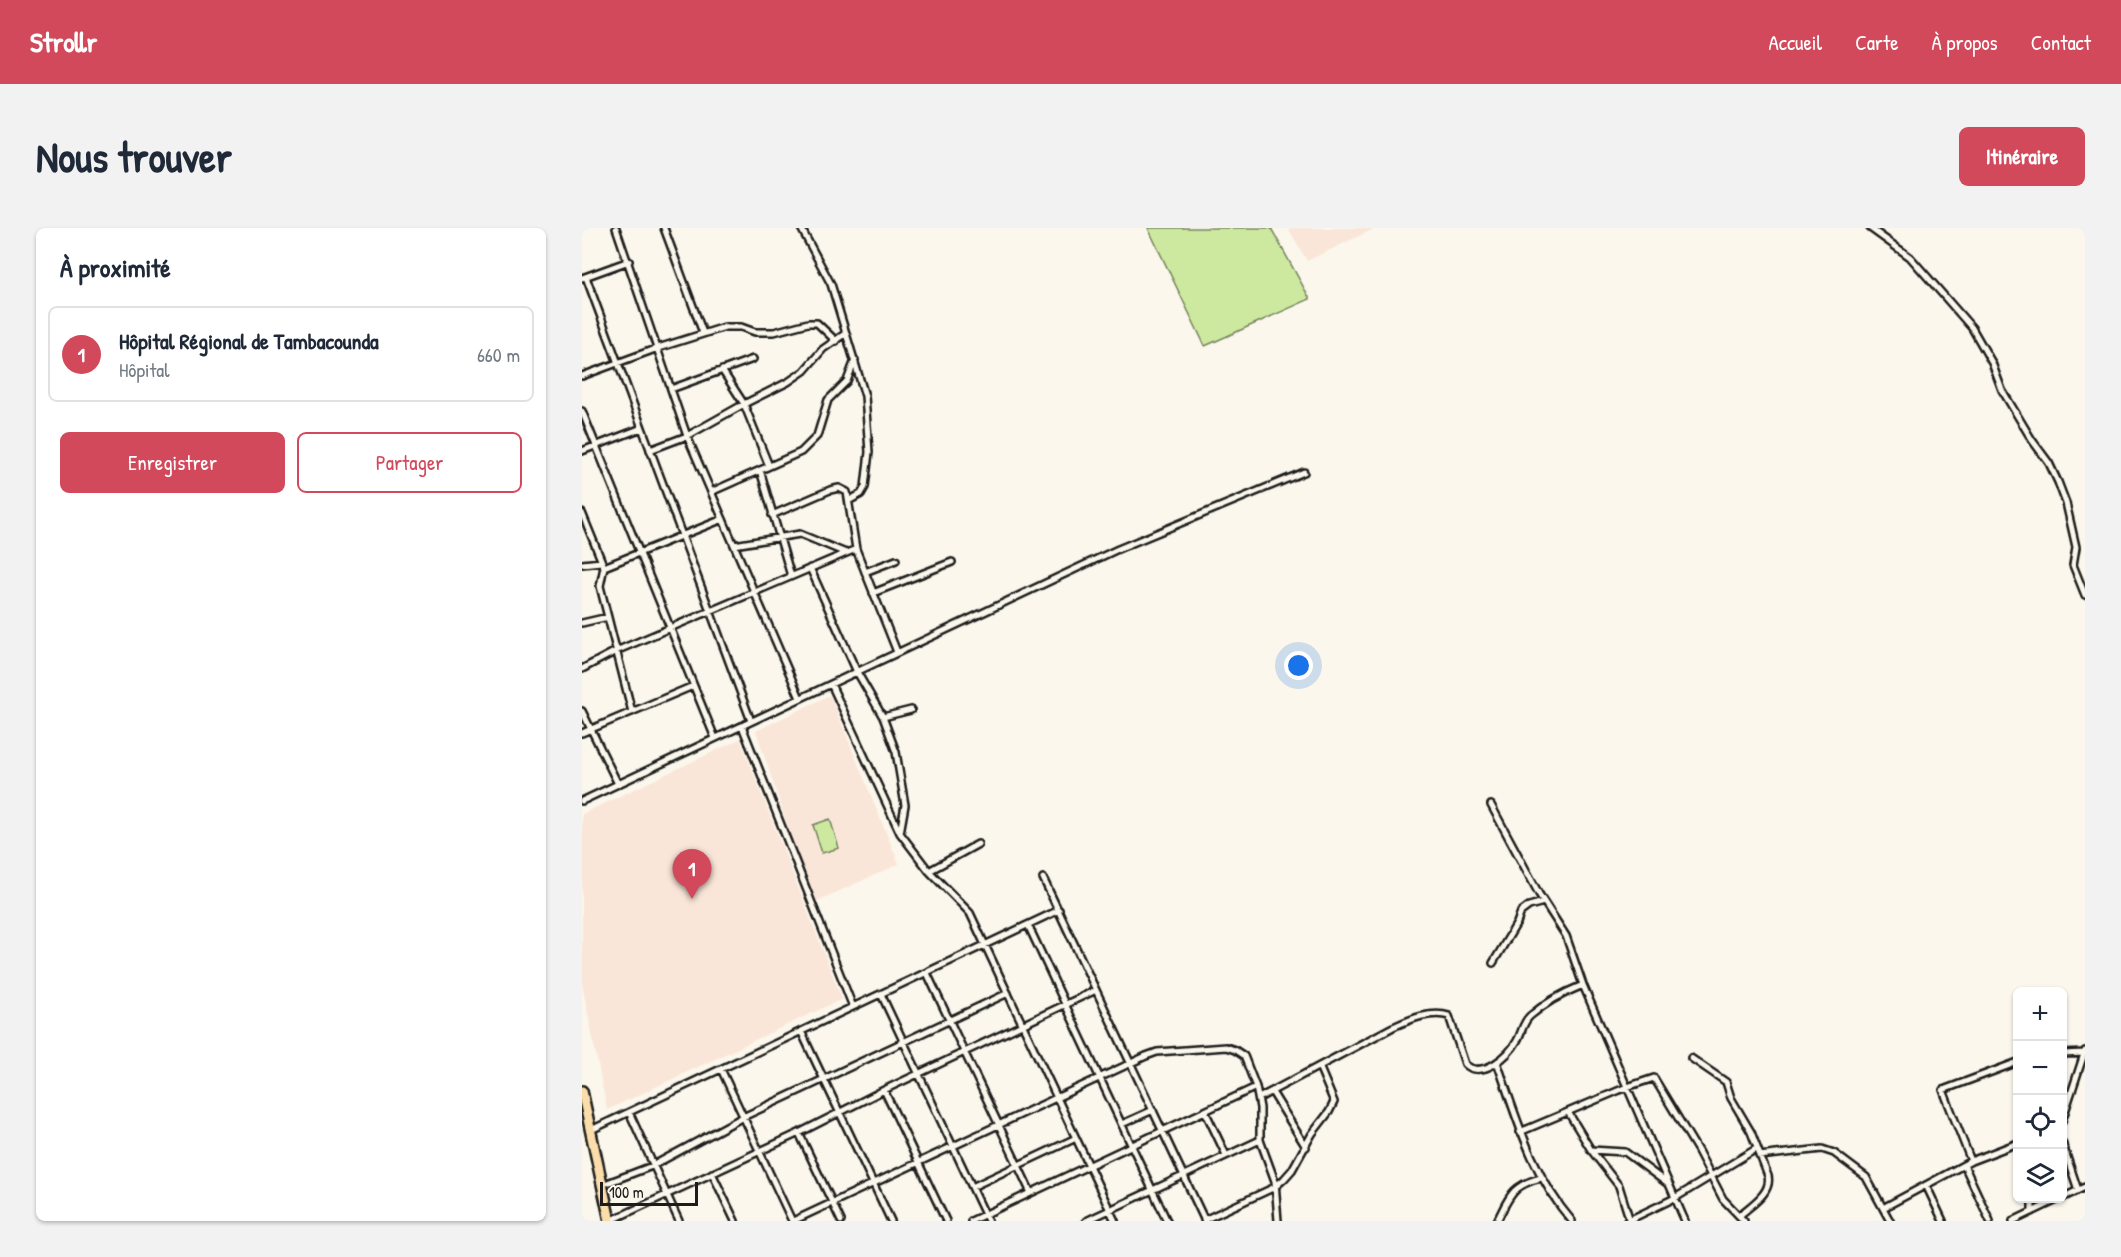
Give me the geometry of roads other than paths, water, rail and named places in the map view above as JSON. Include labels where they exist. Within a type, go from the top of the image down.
[{"type":"highway","points":[[582,1091],[610,1221]]},
{"type":"street","points":[[616,228],[687,436],[800,698]]},
{"type":"street","points":[[664,228],[703,333]]},
{"type":"street","points":[[801,228],[826,272],[865,396],[868,452],[863,492],[850,500]]},
{"type":"street","points":[[1870,228],[1910,257],[1972,328],[1992,363],[2002,390],[2031,440],[2049,463],[2061,489],[2076,547],[2073,565],[2085,595]]},
{"type":"street","points":[[628,261],[584,278],[618,363],[751,722]]},
{"type":"street","points":[[582,376],[703,333],[732,327],[741,327],[752,332],[774,332],[808,323],[817,323],[836,341]]},
{"type":"street","points":[[650,450],[687,436],[797,377],[823,349],[846,333]]},
{"type":"street","points":[[671,389],[753,359]]},
{"type":"street","points":[[711,492],[801,452],[813,442],[820,431],[828,400],[847,381],[855,360]]},
{"type":"street","points":[[722,370],[744,404],[769,466]]},
{"type":"street","points":[[582,411],[715,738]]},
{"type":"street","points":[[582,451],[642,428]]},
{"type":"street","points":[[760,470],[791,576]]},
{"type":"street","points":[[582,801],[1118,549],[1304,472]]},
{"type":"street","points":[[772,515],[839,488],[847,492],[856,549],[897,652]]},
{"type":"street","points":[[582,513],[603,564],[600,586],[632,712]]},
{"type":"street","points":[[582,564],[603,564],[723,519]]},
{"type":"street","points":[[734,545],[800,534],[846,553]]},
{"type":"street","points":[[582,669],[616,651],[856,549]]},
{"type":"street","points":[[865,572],[896,560]]},
{"type":"street","points":[[873,593],[952,562]]},
{"type":"street","points":[[810,568],[857,672],[883,717],[896,752],[905,805],[900,833]]},
{"type":"street","points":[[582,623],[608,617]]},
{"type":"street","points":[[831,684],[900,833],[929,871],[970,913],[1115,1221]]},
{"type":"street","points":[[582,733],[693,686]]},
{"type":"street","points":[[883,717],[911,710]]},
{"type":"street","points":[[582,711],[618,784]]},
{"type":"street","points":[[741,726],[853,1007]]},
{"type":"street","points":[[1491,805],[1544,902],[1566,936],[1582,985],[1685,1221]]},
{"type":"street","points":[[929,871],[978,844]]},
{"type":"street","points":[[1043,878],[1204,1221],[1275,1187],[1292,1170],[1312,1134],[1334,1102],[1319,1066]]},
{"type":"street","points":[[1493,963],[1521,912],[1529,906],[1544,902]]},
{"type":"street","points":[[591,1130],[1059,910]]},
{"type":"street","points":[[1028,925],[1167,1221]]},
{"type":"street","points":[[927,973],[1030,1193]]},
{"type":"street","points":[[1259,1098],[1399,1024],[1437,1014],[1449,1016],[1465,1064],[1469,1069],[1476,1071],[1487,1068],[1508,1053],[1517,1042],[1526,1020],[1531,1015],[1560,994],[1582,985]]},
{"type":"street","points":[[610,1221],[760,1152],[884,1090],[1096,990]]},
{"type":"street","points":[[602,1185],[652,1166],[743,1117],[1008,993]]},
{"type":"street","points":[[881,994],[988,1221]]},
{"type":"street","points":[[801,1032],[891,1221]]},
{"type":"street","points":[[721,1069],[793,1221],[1130,1063],[1157,1053],[1226,1047],[1244,1056],[1256,1087],[1259,1098],[1260,1140],[1275,1181],[1278,1221]]},
{"type":"street","points":[[2067,1054],[2085,1052],[2067,1106]]},
{"type":"street","points":[[1520,1132],[1627,1086],[1654,1078],[1698,1151],[1723,1199],[1742,1218],[1767,1189],[1768,1176],[1750,1132],[1731,1098],[1726,1082],[1691,1058]]},
{"type":"street","points":[[1497,1062],[1520,1132],[1541,1178],[1572,1221]]},
{"type":"street","points":[[1971,1161],[1943,1090],[2013,1064]]},
{"type":"street","points":[[971,1221],[1256,1087]]},
{"type":"street","points":[[884,1090],[946,1221]]},
{"type":"street","points":[[1272,1092],[1306,1147]]},
{"type":"street","points":[[1122,1124],[1153,1110]]},
{"type":"street","points":[[1205,1111],[1226,1155]]},
{"type":"street","points":[[628,1112],[679,1221]]},
{"type":"street","points":[[1568,1112],[1590,1150],[1619,1186],[1629,1221],[1712,1178],[1756,1149]]},
{"type":"street","points":[[799,1133],[841,1221]]},
{"type":"street","points":[[972,1187],[1076,1138]]},
{"type":"street","points":[[1086,1221],[1260,1140]]},
{"type":"street","points":[[1883,1208],[1971,1161],[2013,1145]]},
{"type":"street","points":[[1759,1156],[1822,1149],[1834,1153],[1866,1177],[1890,1221]]},
{"type":"street","points":[[2064,1149],[2078,1190]]},
{"type":"street","points":[[1590,1150],[1625,1152],[1669,1185]]},
{"type":"street","points":[[1964,1165],[1990,1221]]},
{"type":"street","points":[[712,1173],[735,1221]]},
{"type":"street","points":[[1497,1221],[1512,1192],[1529,1181],[1541,1178]]},
{"type":"street","points":[[1926,1185],[1942,1221]]},
{"type":"street","points":[[2067,1196],[2085,1187]]},
{"type":"street","points":[[2032,1203],[2032,1212]]},
{"type":"street","points":[[2013,1221],[2051,1203]]},
{"type":"place","name":"Hôpital Régional de Tambacounda","points":[[692,899]]}]
